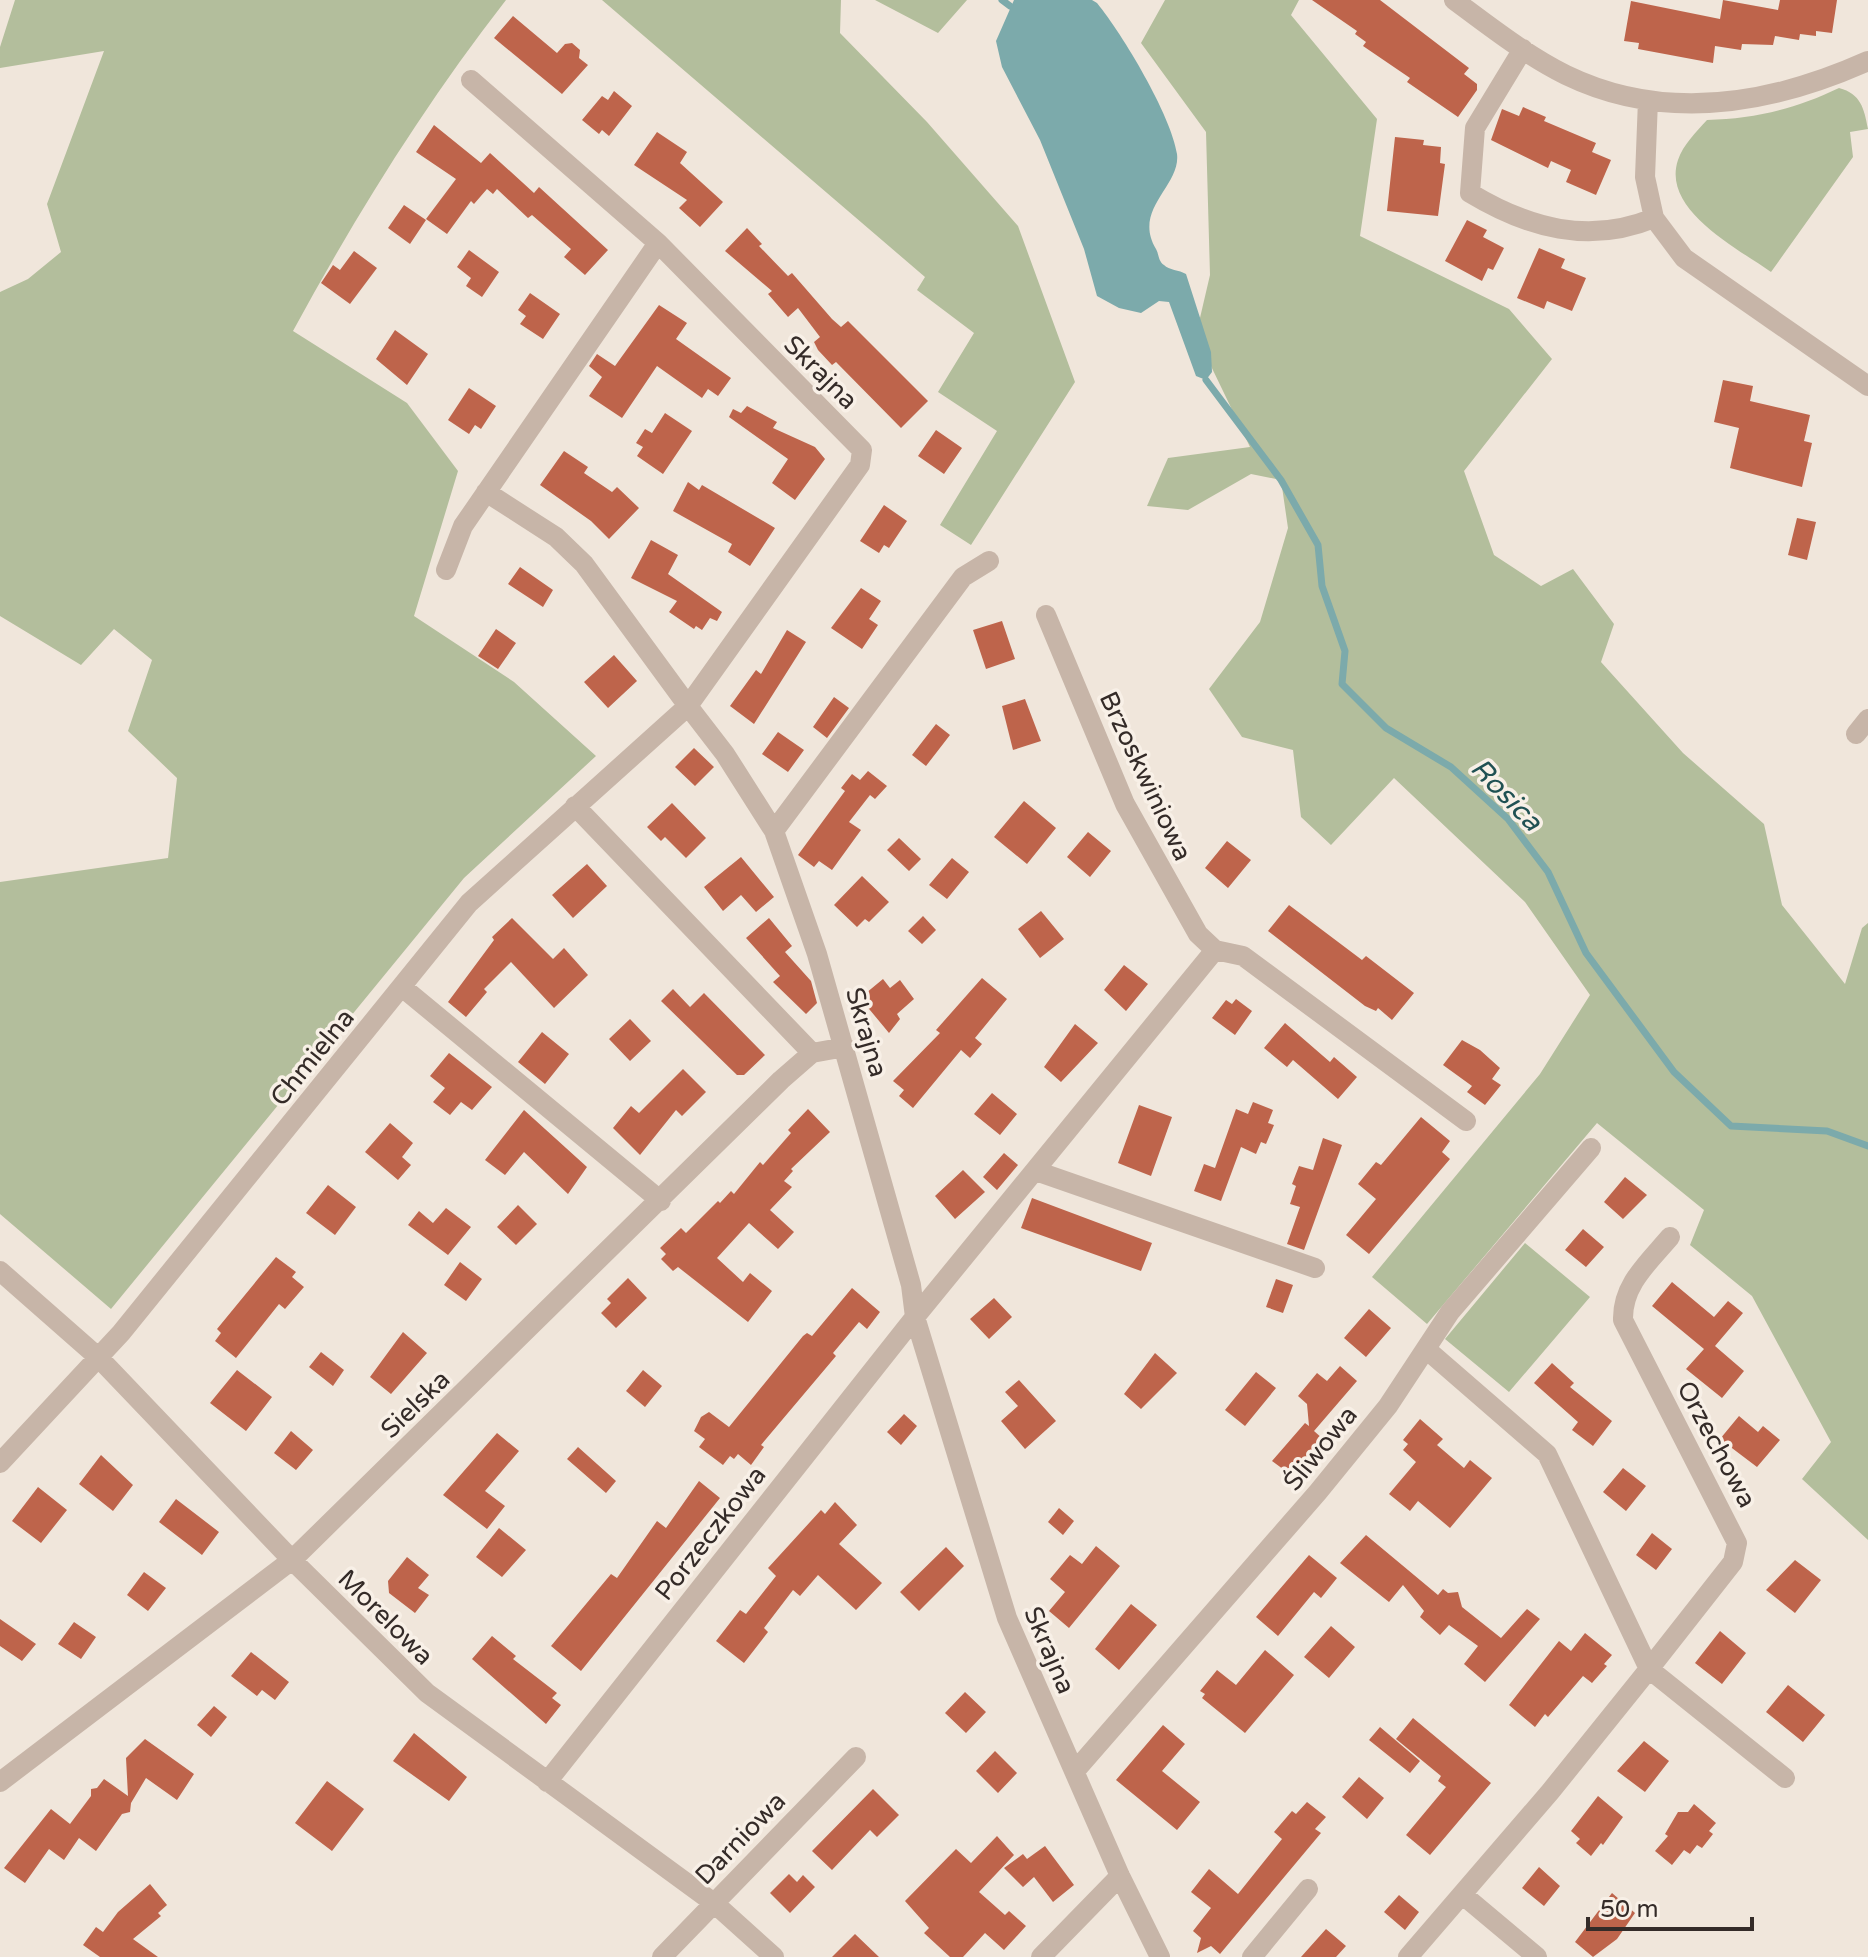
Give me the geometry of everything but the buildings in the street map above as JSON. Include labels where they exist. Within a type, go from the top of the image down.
[{"type":"street","points":[[1454,0],[1523,49],[1583,82],[1648,100],[1701,103],[1754,100],[1815,84],[1868,61]]},
{"type":"street","points":[[1523,49],[1475,128],[1470,193],[1506,214],[1542,226],[1578,231],[1623,231],[1654,218]]},
{"type":"street","name":"Skrajna","points":[[471,80],[658,243],[862,450],[860,465],[688,706],[725,754],[774,831],[845,1047],[911,1285],[915,1317],[1007,1618],[1120,1876],[1160,1957]]},
{"type":"street","points":[[1648,100],[1645,177],[1654,218],[1684,258],[1868,386]]},
{"type":"street","points":[[446,570],[463,526],[658,243]]},
{"type":"street","points":[[486,492],[556,537],[584,564],[688,706]]},
{"type":"street","points":[[774,831],[963,577],[989,561]]},
{"type":"street","name":"Brzoskwiniowa","points":[[1046,615],[1125,804],[1198,934],[1215,950]]},
{"type":"street","name":"Chmielna","points":[[0,1463],[99,1358],[469,903],[688,706]]},
{"type":"street","points":[[575,806],[812,1053],[845,1047]]},
{"type":"street","points":[[915,1317],[1215,950],[1243,956],[1466,1121]]},
{"type":"street","points":[[402,987],[661,1201]]},
{"type":"street","name":"Sielska","points":[[0,1782],[292,1560],[812,1053]]},
{"type":"street","name":"Śliwowa","points":[[1075,1771],[1318,1492],[1388,1406],[1450,1312],[1591,1148]]},
{"type":"street","points":[[1036,1171],[1315,1268]]},
{"type":"street","name":"Orzechowa","points":[[1408,1957],[1649,1669],[1733,1562],[1737,1543],[1623,1320],[1622,1301],[1631,1283],[1670,1237]]},
{"type":"street","name":"Morelowa","points":[[0,1271],[99,1358],[292,1560],[427,1693],[714,1903],[774,1957]]},
{"type":"street","name":"Porzeczkowa","points":[[547,1782],[915,1317]]},
{"type":"street","points":[[1426,1349],[1547,1454],[1649,1669],[1785,1778]]},
{"type":"street","name":"Darniowa","points":[[662,1957],[856,1757]]},
{"type":"street","points":[[1041,1957],[1120,1876]]},
{"type":"street","points":[[1252,1957],[1308,1889]]},
{"type":"street","points":[[1463,1895],[1537,1957]]},
{"type":"green space","points":[[15,0],[506,0],[447,79],[393,161],[293,331],[407,403],[458,471],[414,616],[514,682],[596,756],[464,878],[111,1309],[0,1214],[0,882],[168,858],[177,778],[128,731],[152,660],[114,629],[81,665],[0,616],[0,292],[28,279],[61,252],[47,204],[104,51],[0,68],[0,47]]},
{"type":"green space","points":[[602,0],[841,0],[840,33],[927,122],[1018,226],[1075,382],[971,545],[940,525],[997,431],[938,392],[974,333],[917,290],[925,277]]},
{"type":"green space","points":[[875,0],[967,0],[938,33]]},
{"type":"green space","points":[[1165,0],[1299,0],[1291,15],[1377,119],[1360,236],[1509,309],[1552,359],[1464,471],[1494,555],[1541,586],[1573,569],[1614,624],[1601,662],[1683,753],[1764,824],[1782,905],[1845,984],[1862,928],[1868,923],[1868,1540],[1802,1479],[1831,1442],[1752,1296],[1690,1245],[1704,1210],[1597,1123],[1427,1324],[1372,1277],[1540,1074],[1590,995],[1525,902],[1394,778],[1331,845],[1301,817],[1293,750],[1242,737],[1209,689],[1260,622],[1288,528],[1281,480],[1251,474],[1188,510],[1147,506],[1168,458],[1250,447],[1196,335],[1210,275],[1206,132],[1141,43]]},
{"type":"green space","points":[[1839,88],[1857,98],[1868,129],[1850,132],[1853,157],[1771,272],[1723,240],[1692,211],[1681,195],[1676,178],[1680,154],[1707,120],[1774,112]]},
{"type":"green space","points":[[1525,1243],[1590,1297],[1509,1392],[1445,1339]]},
{"type":"water","points":[[1014,0],[1092,0],[1097,3],[1120,35],[1156,98],[1177,154],[1172,177],[1153,210],[1150,235],[1162,263],[1186,274],[1211,352],[1212,372],[1206,380],[1196,376],[1169,302],[1159,301],[1141,313],[1119,308],[1097,296],[1084,249],[1040,140],[1002,67],[996,41]]},
{"type":"waterway","name":"Rosica","points":[[1002,0],[1010,6]]},
{"type":"waterway","name":"Rosica","points":[[1206,380],[1281,480],[1318,545],[1322,586],[1345,651],[1342,684],[1386,728],[1451,767],[1508,819],[1548,872],[1586,953],[1674,1072],[1731,1126],[1827,1131],[1868,1146]]}]
